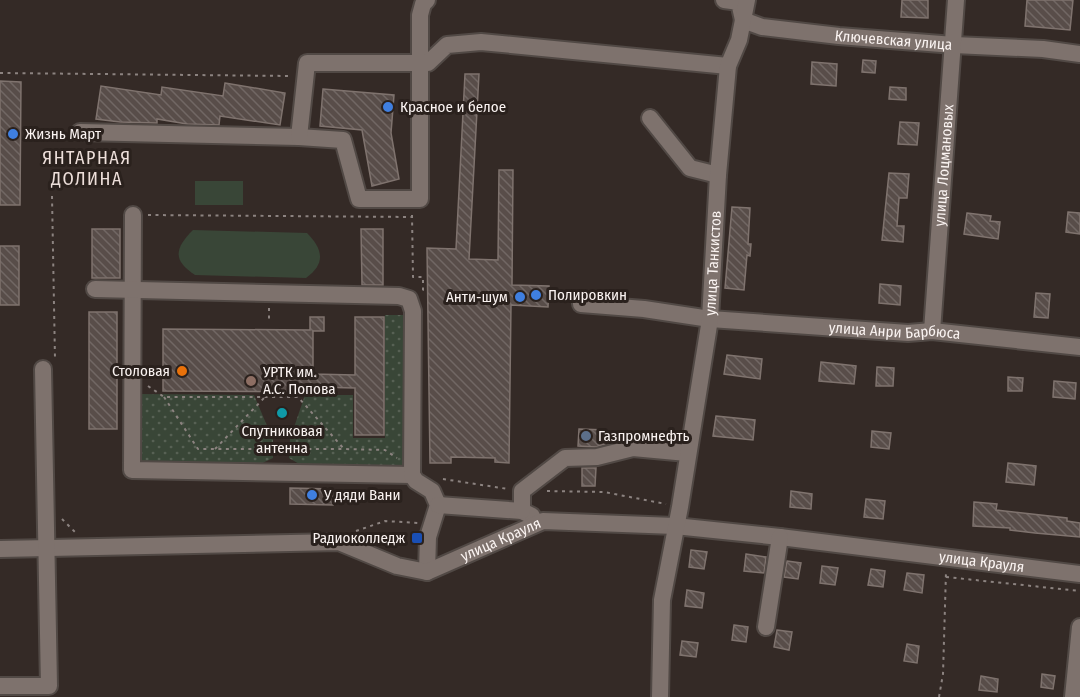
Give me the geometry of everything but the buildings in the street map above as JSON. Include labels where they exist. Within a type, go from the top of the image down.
[{"type":"street","points":[[724,0],[739,2],[743,20]]},
{"type":"street","name":"улица Танкистов","points":[[660,697],[662,600],[680,507],[710,320],[718,175],[728,66],[739,40],[747,0]]},
{"type":"street","name":"улица Лоцмановых","points":[[932,331],[956,0]]},
{"type":"street","points":[[80,132],[344,140],[359,199],[416,199],[420,15],[425,2]]},
{"type":"street","name":"Ключевская улица","points":[[743,20],[762,27],[1080,54]]},
{"type":"street","points":[[299,137],[307,63],[428,63],[447,45],[481,42],[728,66]]},
{"type":"street","points":[[650,118],[690,168],[718,175]]},
{"type":"street","points":[[133,215],[132,470],[412,475]]},
{"type":"street","points":[[0,549],[339,542],[397,566],[427,572],[428,537],[438,505],[432,491],[416,481],[412,475],[413,311],[409,299],[399,296],[95,289]]},
{"type":"street","name":"улица Анри Барбюса","points":[[581,304],[644,309],[710,320],[908,333],[932,331],[1080,347]]},
{"type":"street","points":[[0,686],[50,686],[49,366]]},
{"type":"street","points":[[522,511],[522,491],[565,458],[597,457],[633,448],[687,453]]},
{"type":"street","points":[[438,505],[522,511],[543,521]]},
{"type":"street","name":"улица Крауля","points":[[427,572],[543,521],[675,526],[1080,574]]},
{"type":"street","points":[[766,627],[780,537]]},
{"type":"street","points":[[1073,697],[1080,627]]},
{"type":"path","points":[[0,73],[305,76]]},
{"type":"path","points":[[49,366],[52,196]]},
{"type":"path","points":[[413,277],[412,217],[416,199]]},
{"type":"path","points":[[133,215],[412,217]]},
{"type":"path","points":[[164,397],[198,449],[344,449]]},
{"type":"path","points":[[214,449],[266,397]]},
{"type":"path","points":[[59,516],[78,535]]},
{"type":"path","points":[[939,697],[943,675],[946,558]]},
{"type":"path","points":[[946,577],[1080,591]]},
{"type":"green space","points":[[195,181],[243,181],[243,205],[195,205]]},
{"type":"green space","points":[[193,230],[307,233],[319,251],[319,262],[306,278],[195,275],[182,264],[179,254],[182,243]]},
{"type":"green space","points":[[385,315],[408,315],[408,468],[306,468],[289,458],[290,439],[305,395],[353,395],[353,438],[385,438]]},
{"type":"green space","points":[[138,394],[254,395],[273,440],[273,458],[252,468],[137,465]]},
{"type":"place","name":"Красное и белое","points":[[388,107]]},
{"type":"place","name":"Жизнь Март","points":[[13,134]]},
{"type":"place","name":"Полировкин","points":[[536,295]]},
{"type":"place","name":"Анти-шум","points":[[520,297]]},
{"type":"place","name":"Столовая","points":[[182,371]]},
{"type":"place","name":"УРТК им. А.С. Попова","points":[[251,381]]},
{"type":"place","name":"Спутниковая антенна","points":[[282,413]]},
{"type":"place","name":"Газпромнефть","points":[[586,436]]},
{"type":"place","name":"У дяди Вани","points":[[312,495]]},
{"type":"place","name":"Радиоколледж","points":[[417,538]]},
{"type":"district","name":"ЯНТАРНАЯ ДОЛИНА","points":[[87,168]]}]
